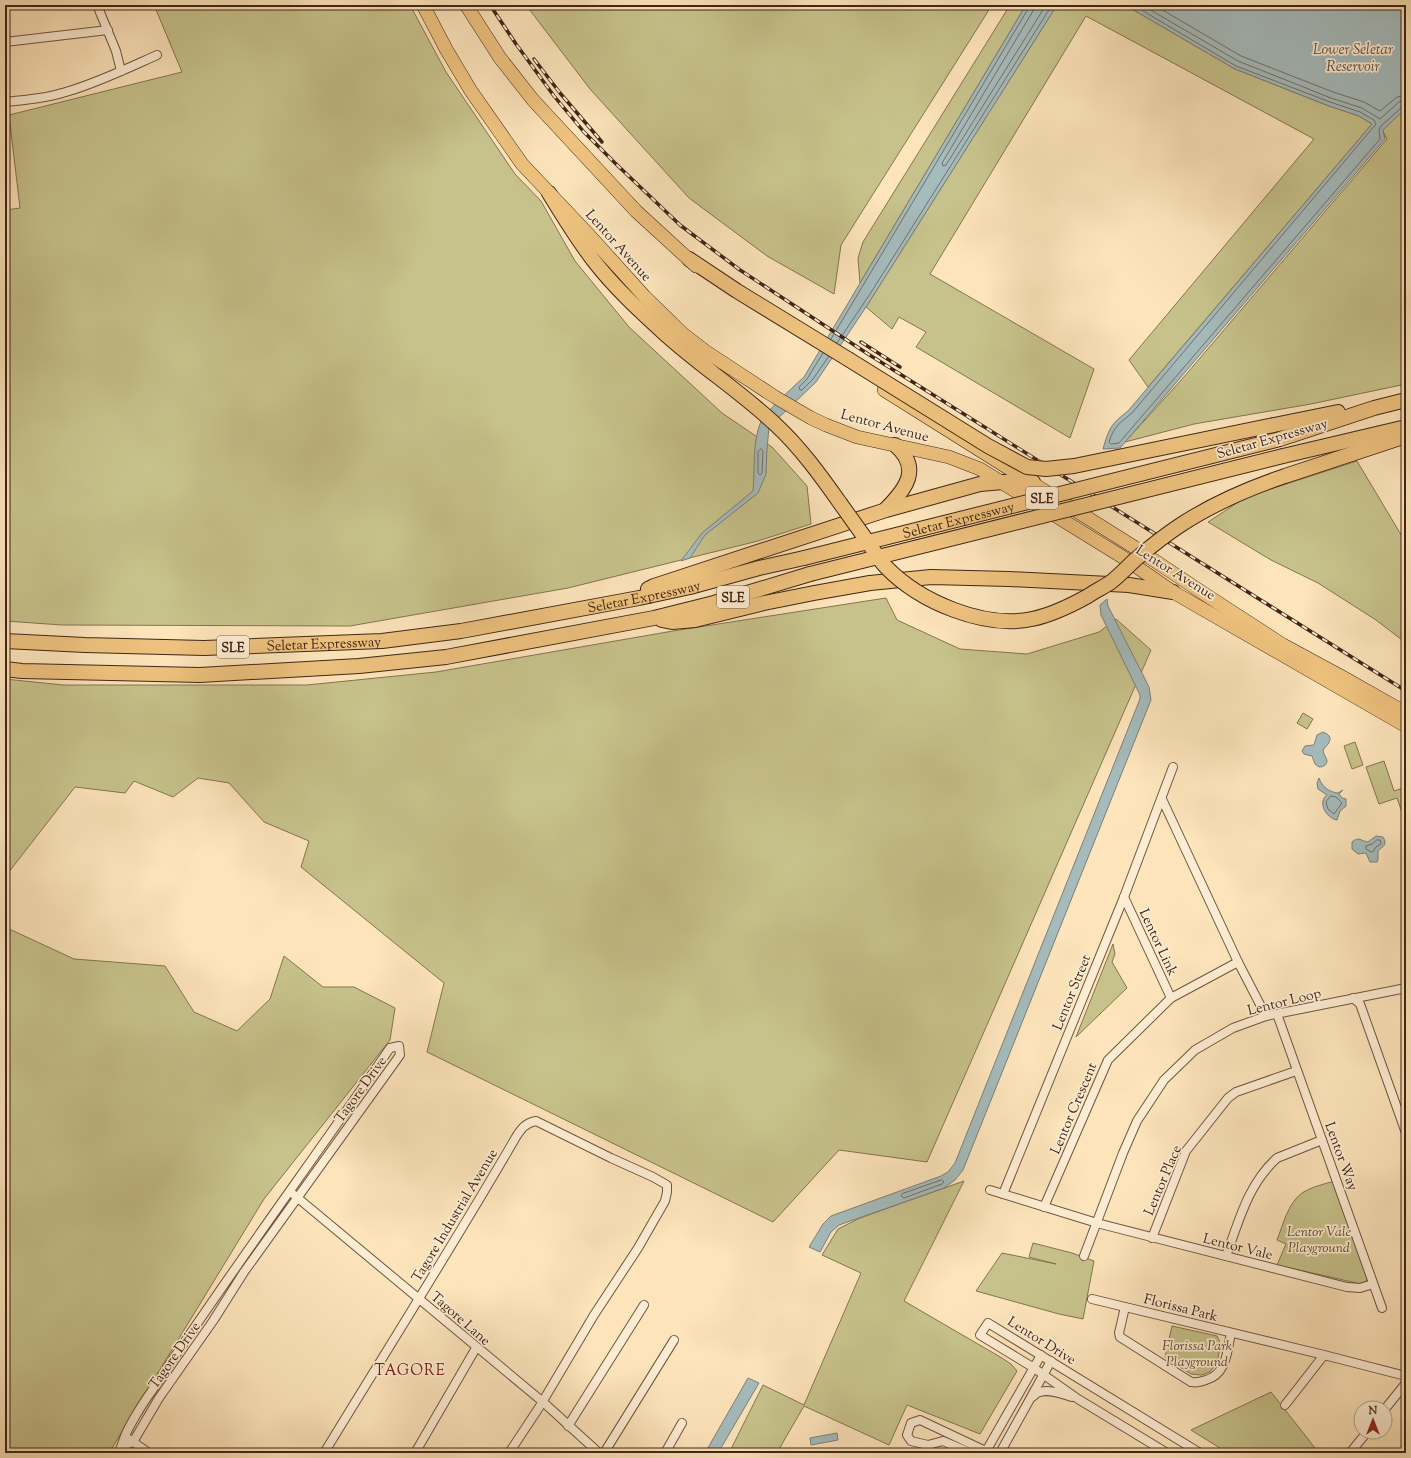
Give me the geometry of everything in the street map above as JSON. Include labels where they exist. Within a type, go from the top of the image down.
[{"type":"highway","points":[[549,192],[594,261],[622,292],[663,332],[698,362],[758,409],[790,439],[825,481],[885,566],[898,578],[916,590],[948,608],[965,614],[984,619],[1017,621],[1031,620],[1061,610],[1111,583],[1136,559],[1172,531],[1212,506],[1248,489],[1406,436]]},
{"type":"highway","points":[[689,260],[814,342],[988,446],[1027,467],[1046,469],[1074,466],[1274,424],[1337,412],[1374,408]]},
{"type":"highway","name":"Seletar Expressway","points":[[5,641],[204,648],[382,641],[461,631],[690,587],[759,568],[1280,439],[1374,408],[1406,400]]},
{"type":"highway","name":"Seletar Expressway","points":[[5,669],[22,671],[200,675],[359,666],[446,656],[654,618],[714,603],[810,574],[1283,456],[1406,427]]},
{"type":"highway","points":[[886,510],[906,487],[909,473],[906,459],[895,445]]},
{"type":"highway","points":[[638,598],[648,589],[659,584],[886,510],[980,484],[1033,482]]},
{"type":"highway","points":[[654,618],[672,622],[695,620],[814,592],[870,583],[931,577],[1129,585],[1173,592]]},
{"type":"main road","name":"Lentor Avenue","points":[[423,5],[449,54],[484,112],[522,164],[645,297],[683,334],[728,367],[811,418],[857,437],[962,461],[980,469],[1124,558],[1173,592],[1233,625],[1267,647],[1406,726]]},
{"type":"main road","points":[[466,5],[500,58],[533,100],[631,205],[689,260]]},
{"type":"main road","name":"Lentor Avenue","points":[[814,342],[842,363],[1033,482],[1283,645],[1406,713]]},
{"type":"main road","points":[[1124,558],[1134,547]]},
{"type":"street","points":[[97,5],[116,51],[121,71]]},
{"type":"street","points":[[5,42],[108,30]]},
{"type":"street","points":[[5,102],[46,97],[68,92],[121,71],[157,54]]},
{"type":"street","name":"Lentor Street","points":[[1003,1194],[1124,897],[1173,767]]},
{"type":"street","points":[[1162,799],[1238,962],[1266,1016]]},
{"type":"street","name":"Lentor Link","points":[[1124,897],[1171,998]]},
{"type":"street","name":"Lentor Crescent","points":[[1044,1207],[1108,1060],[1171,998],[1238,962]]},
{"type":"street","name":"Lentor Loop","points":[[1084,1256],[1123,1153],[1138,1121],[1164,1080],[1195,1050],[1233,1028],[1266,1016],[1353,998],[1361,1000],[1406,988]]},
{"type":"street","points":[[1361,1000],[1406,1133]]},
{"type":"street","name":"Lentor Way","points":[[1277,1014],[1296,1071],[1382,1308]]},
{"type":"street","name":"Tagore Drive","points":[[399,1046],[400,1055],[244,1272],[213,1321],[159,1398],[133,1442],[120,1450],[125,1437],[154,1388],[228,1278],[312,1161],[390,1048],[399,1046]]},
{"type":"street","name":"Lentor Place","points":[[1152,1238],[1186,1151],[1228,1098],[1236,1092],[1296,1071]]},
{"type":"street","name":"Tagore Industrial Avenue","points":[[324,1453],[452,1245],[516,1137],[523,1127],[530,1122],[536,1121],[667,1185],[665,1201],[638,1248],[594,1315],[542,1402]]},
{"type":"street","points":[[1226,1256],[1247,1199],[1254,1186],[1271,1163],[1277,1158],[1292,1151],[1322,1140]]},
{"type":"street","points":[[990,1190],[1097,1223]]},
{"type":"street","name":"Tagore Lane","points":[[290,1191],[542,1402],[598,1453]]},
{"type":"street","name":"Lentor Vale","points":[[1097,1223],[1347,1287],[1360,1288],[1373,1284]]},
{"type":"street","name":"Florissa Park","points":[[1092,1299],[1406,1376]]},
{"type":"street","points":[[568,1426],[644,1305]]},
{"type":"street","name":"Florissa Park","points":[[1125,1307],[1119,1333],[1120,1337],[1191,1382],[1198,1383],[1212,1378],[1221,1371],[1231,1333]]},
{"type":"street","name":"Lentor Drive","points":[[1167,1453],[1078,1399],[1034,1368],[980,1335],[988,1323],[1200,1453]]},
{"type":"street","points":[[604,1453],[674,1340]]},
{"type":"street","points":[[415,1453],[476,1348]]},
{"type":"street","points":[[971,1453],[943,1441],[928,1445],[911,1441],[907,1435],[911,1423],[920,1420],[987,1452],[1042,1355]]},
{"type":"street","points":[[1285,1405],[1324,1355]]},
{"type":"street","points":[[1000,1453],[1051,1361]]},
{"type":"street","points":[[1392,1400],[1406,1382]]},
{"type":"street","points":[[1030,1398],[1040,1392],[1054,1392],[1078,1399]]},
{"type":"street","points":[[509,1453],[542,1402]]},
{"type":"street","points":[[665,1453],[682,1423]]},
{"type":"street","points":[[125,1437],[149,1453]]},
{"type":"street","points":[[1350,1453],[1360,1440]]},
{"type":"green space","points":[[154,5],[410,5],[446,72],[515,174],[541,201],[575,261],[629,327],[722,413],[772,447],[807,486],[811,524],[758,541],[568,588],[350,626],[62,625],[5,621],[5,210],[20,208],[9,115],[182,72]]},
{"type":"green space","points":[[526,5],[992,5],[841,245],[834,294],[767,256],[689,198],[590,89]]},
{"type":"green space","points":[[1010,5],[1026,5],[860,283],[858,258],[863,242]]},
{"type":"green space","points":[[1057,5],[1125,5],[1235,69],[1329,106],[1359,116],[1372,124],[1148,387],[1129,360],[1314,139],[1086,16],[930,274],[1094,369],[1070,438],[916,347],[926,332],[899,317],[892,329],[866,307]]},
{"type":"green space","points":[[1406,108],[1406,384],[1311,404],[1194,424],[1125,442],[1183,378],[1387,139],[1382,130]]},
{"type":"green space","points":[[1357,461],[1406,543],[1406,643],[1376,620],[1318,583],[1271,560],[1208,522],[1246,497]]},
{"type":"green space","points":[[886,598],[897,620],[960,649],[1027,654],[1099,632],[1116,619],[1151,650],[927,1162],[839,1150],[773,1222],[427,1052],[444,983],[301,867],[309,841],[264,822],[229,783],[198,778],[173,797],[134,781],[125,793],[75,787],[5,877],[5,679],[63,685],[307,685],[436,672],[673,631]]},
{"type":"green space","points":[[1303,713],[1313,719],[1307,729],[1297,723]]},
{"type":"green space","points":[[1355,742],[1363,765],[1352,769],[1344,746]]},
{"type":"green space","points":[[1384,761],[1394,791],[1406,787],[1406,824],[1397,798],[1379,804],[1366,767]]},
{"type":"green space","points":[[5,927],[74,959],[165,966],[194,1012],[237,1031],[270,999],[284,956],[323,987],[354,987],[395,1008],[390,1040],[264,1199],[109,1453],[5,1453]]},
{"type":"green space","points":[[1113,944],[1115,954],[1112,962],[1127,988],[1076,1037]]},
{"type":"green space","points":[[964,1181],[904,1301],[1002,1358],[1011,1364],[1017,1371],[980,1434],[907,1405],[889,1445],[804,1406],[778,1451],[779,1453],[729,1453],[763,1385],[804,1405],[861,1273],[822,1255],[838,1229],[860,1218]]},
{"type":"green space","name":"Lentor Vale Playground","points":[[1335,1181],[1367,1279],[1365,1283],[1361,1284],[1277,1265],[1286,1244],[1277,1240],[1286,1215],[1293,1202],[1297,1197],[1306,1191]]},
{"type":"green space","points":[[1033,1243],[1072,1253],[1094,1261],[1083,1319],[1059,1314],[976,1291],[1002,1253],[1056,1264],[1029,1257]]},
{"type":"green space","name":"Florissa Park Playground","points":[[1172,1326],[1217,1336],[1221,1344],[1217,1362],[1210,1372],[1202,1375],[1191,1374],[1165,1357]]},
{"type":"green space","points":[[1271,1392],[1319,1453],[1228,1453],[1191,1430]]},
{"type":"water","points":[[1026,5],[1057,5],[866,307],[816,382],[769,427],[766,474],[758,493],[705,535],[690,558],[681,561],[702,533],[753,491],[756,438],[763,417],[804,377]]},
{"type":"water","name":"Lower Seletar Reservoir","points":[[1125,5],[1406,5],[1406,108],[1383,130],[1385,139],[1120,448],[1103,449],[1109,431],[1114,423],[1128,411],[1372,124],[1359,116],[1329,106],[1235,69]]},
{"type":"water","points":[[1107,599],[1108,606],[1149,687],[1151,700],[963,1170],[955,1180],[944,1188],[839,1225],[831,1232],[820,1252],[809,1247],[823,1224],[831,1216],[941,1176],[948,1172],[955,1163],[1140,699],[1140,695],[1101,615],[1100,605]]},
{"type":"water","points":[[1323,732],[1329,736],[1330,741],[1323,750],[1327,760],[1326,764],[1319,767],[1315,764],[1312,756],[1304,754],[1302,751],[1305,746],[1314,745],[1317,735]]},
{"type":"water","points":[[1319,778],[1322,784],[1332,792],[1338,793],[1343,790],[1339,794],[1342,798],[1346,799],[1346,806],[1340,811],[1337,820],[1329,816],[1324,809],[1323,802],[1327,795],[1318,789],[1317,783]]},
{"type":"water","points":[[1376,836],[1383,837],[1385,842],[1385,844],[1378,851],[1377,862],[1370,862],[1366,853],[1358,854],[1352,849],[1352,842],[1354,840],[1358,839],[1368,842]]},
{"type":"water","points":[[748,1378],[759,1383],[718,1453],[705,1453]]},
{"type":"water","points":[[837,1433],[838,1440],[811,1445],[810,1438]]},
{"type":"railway","points":[[490,5],[554,96],[584,132],[680,225],[740,270],[868,354],[1406,691]]},
{"type":"railway","points":[[534,59],[560,93],[602,142]]},
{"type":"railway","points":[[861,342],[900,367]]},
{"type":"district","name":"TAGORE","points":[[410,1370]]}]
